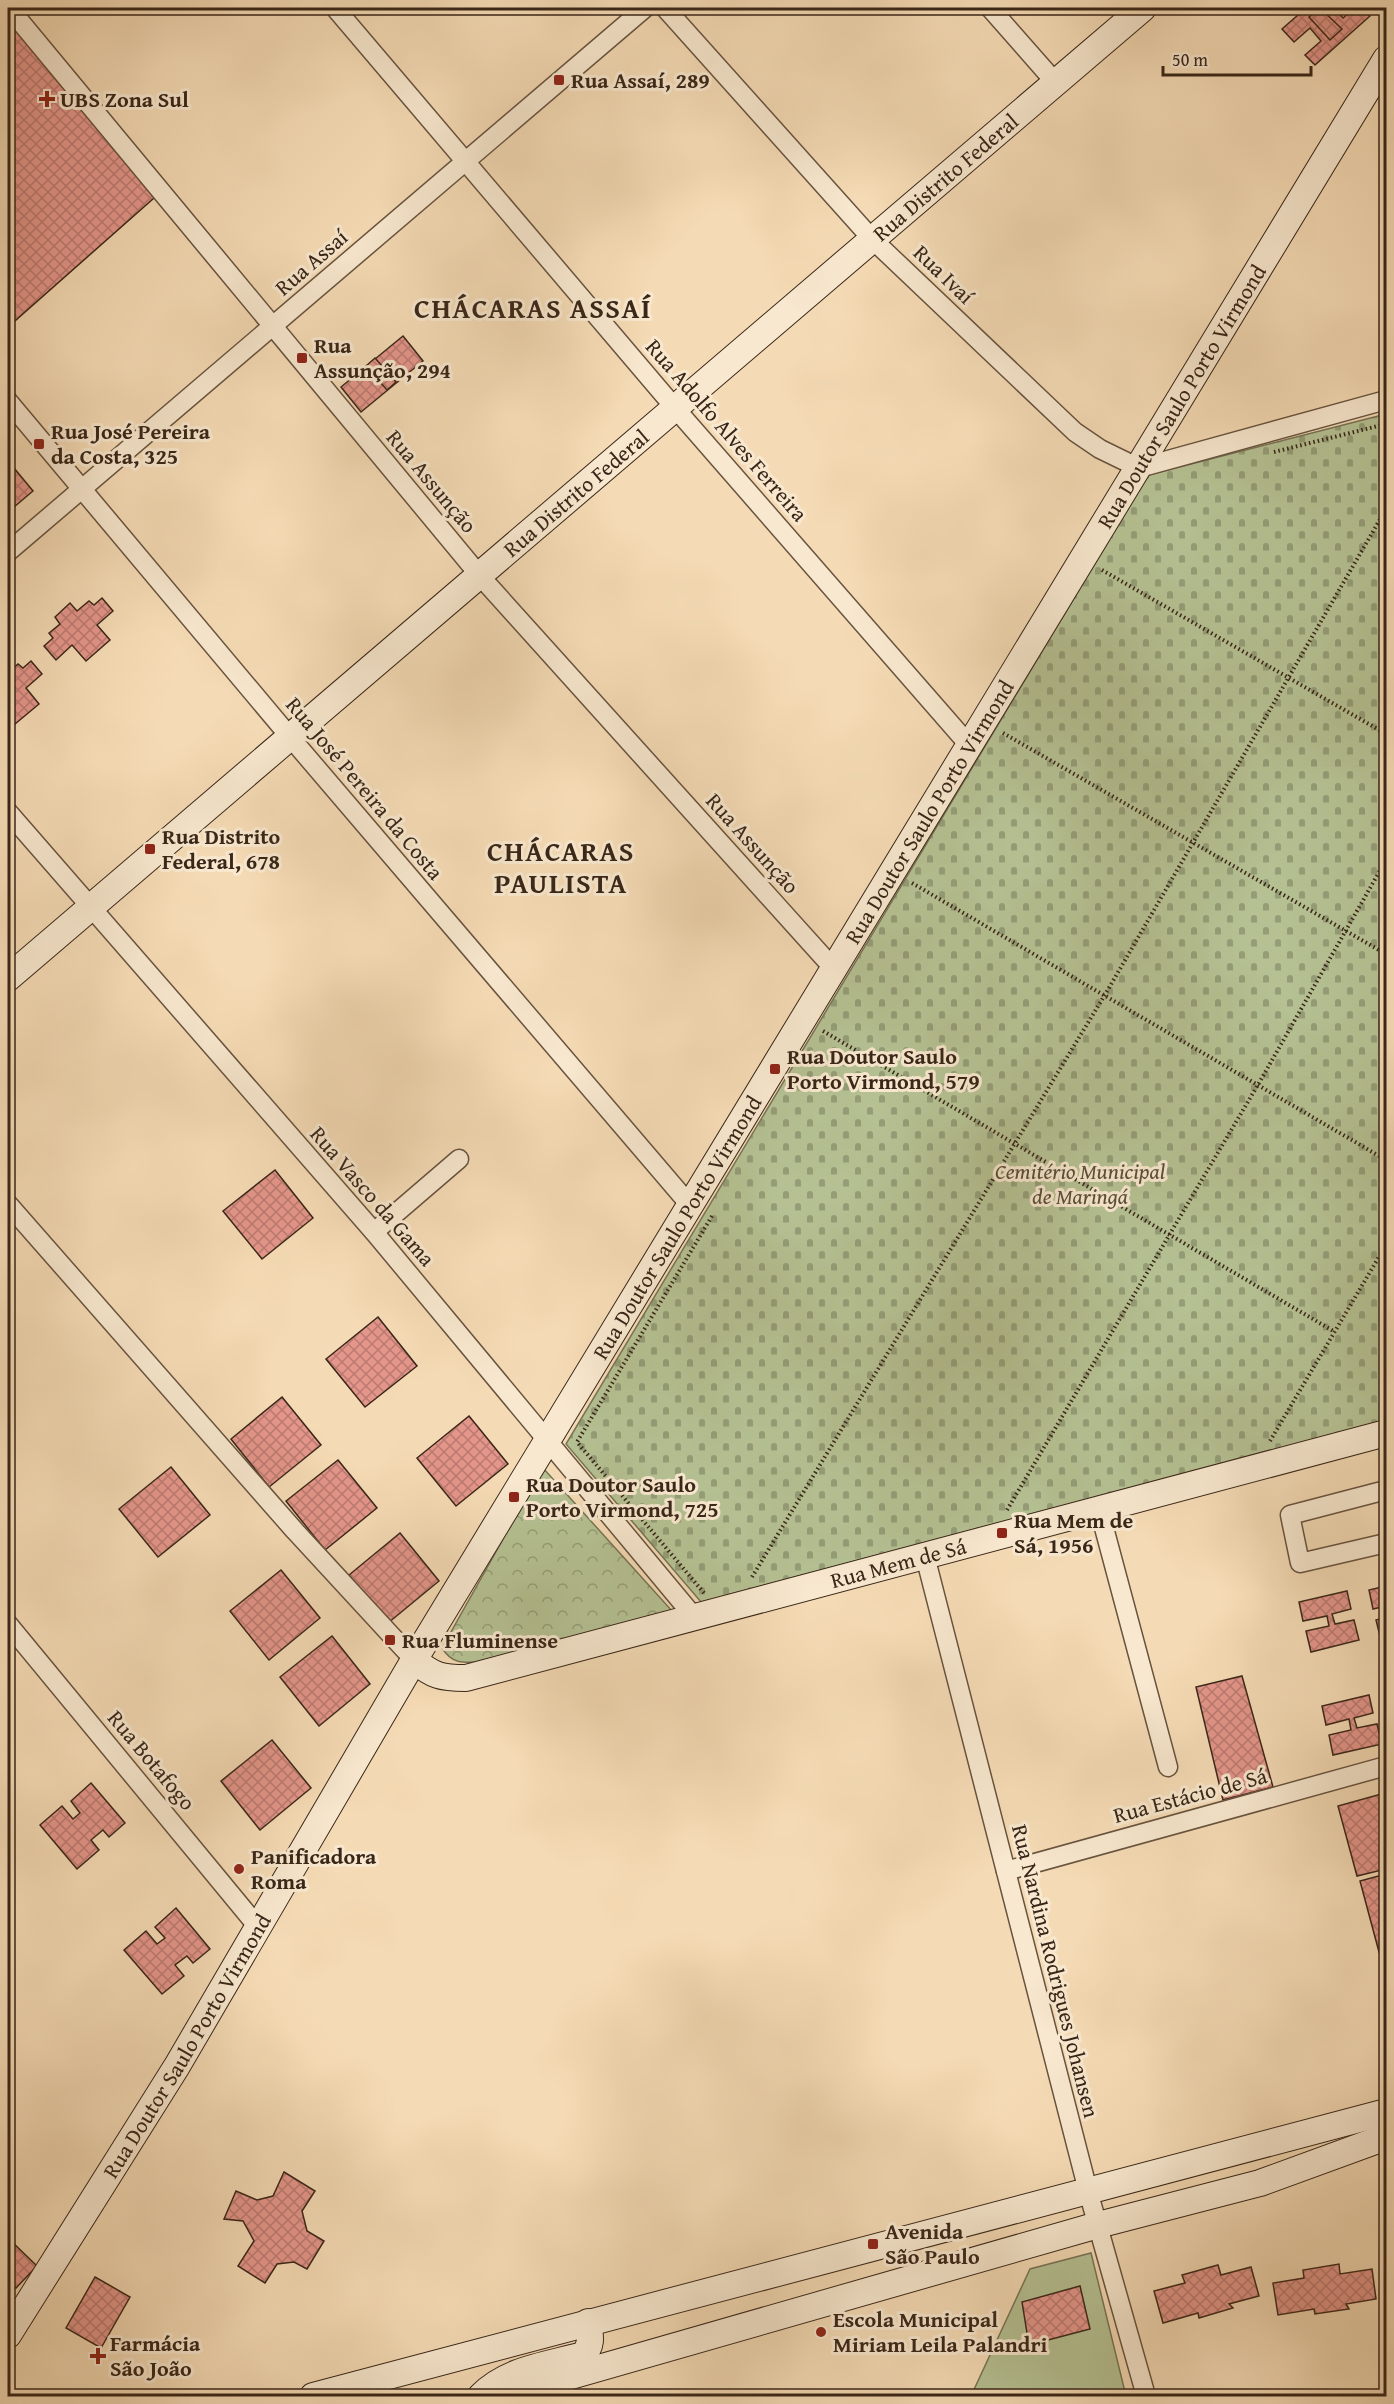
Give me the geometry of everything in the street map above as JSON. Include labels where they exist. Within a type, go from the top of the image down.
[{"type":"street","name":"Rua Assunção","points":[[9,8],[480,576],[834,969]]},
{"type":"street","name":"Rua Adolfo Alves Ferreira","points":[[335,8],[675,408],[969,745]]},
{"type":"street","name":"Rua Assaí","points":[[8,552],[645,8]]},
{"type":"street","name":"Rua Ivaí","points":[[665,8],[872,239],[1075,432],[1100,449],[1139,468]]},
{"type":"street","points":[[990,8],[1055,82]]},
{"type":"street","name":"Rua Distrito Federal","points":[[8,978],[1143,8]]},
{"type":"street","name":"Rua Doutor Saulo Porto Virmond","points":[[8,2336],[177,2066],[414,1660],[1386,59]]},
{"type":"street","points":[[1139,468],[1386,400]]},
{"type":"street","name":"Rua José Pereira da Costa","points":[[8,401],[290,737],[689,1204]]},
{"type":"street","name":"Rua Vasco da Gama","points":[[8,812],[89,908],[374,1232],[695,1618]]},
{"type":"street","points":[[374,1232],[459,1159]]},
{"type":"street","points":[[8,1204],[295,1531],[414,1660]]},
{"type":"street","name":"Rua Mem de Sá","points":[[414,1660],[430,1674],[447,1678],[466,1678],[1386,1433]]},
{"type":"street","points":[[1386,1490],[1290,1515],[1300,1563],[1386,1543]]},
{"type":"street","points":[[1098,1509],[1168,1767]]},
{"type":"street","name":"Rua Nardina Rodrigues Johansen","points":[[925,1556],[1088,2191],[1146,2397]]},
{"type":"street","name":"Rua Botafogo","points":[[8,1624],[258,1927]]},
{"type":"street","name":"Rua Estácio de Sá","points":[[1006,1871],[1386,1766]]},
{"type":"street","points":[[313,2397],[588,2322],[1386,2112]]},
{"type":"street","points":[[501,2397],[1098,2225],[1260,2183],[1386,2137]]},
{"type":"street","points":[[482,2397],[500,2381],[513,2374],[582,2355],[588,2349],[591,2341],[588,2322]]},
{"type":"path","points":[[1270,453],[1386,423]]},
{"type":"path","points":[[752,1577],[1106,993],[1386,509]]},
{"type":"path","points":[[1096,580],[1108,560]]},
{"type":"path","points":[[1102,570],[1386,734]]},
{"type":"path","points":[[997,743],[1009,723]]},
{"type":"path","points":[[1003,734],[1386,954]]},
{"type":"path","points":[[1016,1510],[1005,1514],[1259,1083],[1386,860]]},
{"type":"path","points":[[906,892],[918,873]]},
{"type":"path","points":[[912,883],[1106,993],[1386,1160]]},
{"type":"path","points":[[817,1042],[829,1022]]},
{"type":"path","points":[[823,1031],[1335,1332]]},
{"type":"path","points":[[713,1590],[703,1593],[577,1442],[718,1206]]},
{"type":"path","points":[[1270,1442],[1386,1245]]},
{"type":"path","points":[[1258,1445],[1281,1439]]},
{"type":"path","points":[[742,1580],[764,1574]]},
{"type":"green space","name":"Cemitério Municipal de Maringá","points":[[1386,414],[1386,1420],[701,1602],[566,1444],[1148,475]]},
{"type":"green space","points":[[543,1468],[673,1612],[480,1662],[454,1660],[442,1648]]},
{"type":"green space","points":[[1091,2253],[1126,2396],[971,2396],[1030,2269]]},
{"type":"building","name":"UBS Zona Sul","points":[[8,8],[162,191],[8,327]]},
{"type":"building","points":[[1306,8],[1334,8],[1343,18],[1354,8],[1363,8],[1370,16],[1315,65],[1305,55],[1321,41],[1310,28],[1294,42],[1282,29]]},
{"type":"building","points":[[1320,8],[1342,29],[1330,40],[1309,17]]},
{"type":"building","points":[[403,336],[423,361],[361,412],[341,387]]},
{"type":"building","points":[[375,358],[396,382],[387,390],[366,366]]},
{"type":"building","points":[[14,468],[33,491],[14,507],[8,503],[8,473]]},
{"type":"building","points":[[102,598],[113,611],[97,625],[110,640],[86,661],[72,645],[56,660],[44,646],[53,638],[49,633],[60,624],[55,617],[70,603],[77,611],[89,601],[94,605]]},
{"type":"building","points":[[31,661],[42,674],[26,688],[39,704],[15,724],[8,716],[8,673],[18,664],[23,668]]},
{"type":"building","points":[[275,1170],[313,1218],[262,1259],[223,1211]]},
{"type":"building","points":[[378,1317],[417,1366],[365,1407],[326,1359]]},
{"type":"building","points":[[282,1397],[321,1445],[269,1487],[231,1439]]},
{"type":"building","points":[[469,1416],[508,1464],[456,1506],[417,1458]]},
{"type":"building","points":[[338,1460],[377,1508],[325,1550],[286,1501]]},
{"type":"building","points":[[171,1467],[210,1515],[158,1557],[119,1509]]},
{"type":"building","points":[[400,1533],[439,1581],[388,1623],[349,1575]]},
{"type":"building","points":[[281,1570],[320,1618],[269,1660],[230,1611]]},
{"type":"building","points":[[1386,1586],[1386,1606],[1373,1609],[1369,1590]]},
{"type":"building","points":[[1347,1591],[1351,1609],[1332,1614],[1335,1624],[1354,1620],[1359,1640],[1311,1652],[1306,1631],[1329,1626],[1327,1616],[1303,1621],[1299,1602]]},
{"type":"building","points":[[1386,1617],[1386,1639],[1381,1640],[1376,1620]]},
{"type":"building","points":[[332,1636],[370,1684],[319,1726],[280,1677]]},
{"type":"building","points":[[1242,1676],[1273,1787],[1223,1800],[1196,1687]]},
{"type":"building","points":[[1369,1695],[1373,1713],[1354,1718],[1357,1728],[1377,1724],[1382,1744],[1333,1755],[1329,1735],[1351,1730],[1349,1719],[1326,1725],[1322,1706]]},
{"type":"building","points":[[272,1740],[311,1788],[260,1830],[221,1781]]},
{"type":"building","points":[[91,1783],[125,1823],[109,1837],[103,1830],[91,1840],[99,1850],[77,1869],[40,1825],[62,1806],[73,1819],[80,1813],[71,1801]]},
{"type":"building","points":[[1385,1793],[1386,1869],[1357,1876],[1338,1806]]},
{"type":"building","points":[[1386,1874],[1386,1949],[1379,1952],[1360,1881]]},
{"type":"building","points":[[176,1908],[210,1949],[193,1963],[187,1956],[175,1965],[184,1976],[162,1994],[124,1950],[146,1931],[157,1944],[165,1938],[155,1927]]},
{"type":"building","points":[[284,2172],[315,2191],[302,2211],[307,2231],[324,2241],[307,2269],[294,2262],[277,2264],[265,2283],[238,2266],[254,2241],[243,2221],[224,2219],[236,2191],[257,2200],[273,2196]]},
{"type":"building","points":[[8,2238],[37,2266],[16,2288],[8,2278]]},
{"type":"building","points":[[1339,2264],[1340,2274],[1372,2269],[1376,2299],[1346,2304],[1349,2309],[1315,2314],[1314,2309],[1278,2315],[1273,2283],[1304,2278],[1303,2270]]},
{"type":"building","points":[[1218,2265],[1221,2275],[1251,2267],[1259,2296],[1229,2304],[1233,2308],[1199,2318],[1198,2313],[1163,2323],[1154,2291],[1185,2283],[1182,2275]]},
{"type":"building","points":[[95,2277],[130,2297],[101,2348],[66,2328]]},
{"type":"building","points":[[1080,2286],[1090,2329],[1029,2345],[1022,2302]]},
{"type":"place","name":"Rua Assaí, 289","points":[[559,80]]},
{"type":"place","name":"UBS Zona Sul","points":[[47,99]]},
{"type":"place","name":"Rua Assunção, 294","points":[[302,358]]},
{"type":"place","name":"Rua José Pereira da Costa, 325","points":[[39,444]]},
{"type":"place","name":"Rua Distrito Federal, 678","points":[[150,849]]},
{"type":"place","name":"Rua Doutor Saulo Porto Virmond, 579","points":[[775,1069]]},
{"type":"place","name":"Rua Doutor Saulo Porto Virmond, 725","points":[[514,1497]]},
{"type":"place","name":"Rua Mem de Sá, 1956","points":[[1002,1533]]},
{"type":"place","name":"Rua Fluminense","points":[[390,1640]]},
{"type":"place","name":"Panificadora Roma","points":[[239,1869]]},
{"type":"place","name":"Avenida São Paulo","points":[[873,2244]]},
{"type":"place","name":"Escola Municipal Miriam Leila Palandri","points":[[821,2332]]},
{"type":"place","name":"Farmácia São João","points":[[98,2356]]},
{"type":"district","name":"CHÁCARAS ASSAÍ","points":[[533,307]]},
{"type":"district","name":"CHÁCARAS PAULISTA","points":[[561,866]]}]
